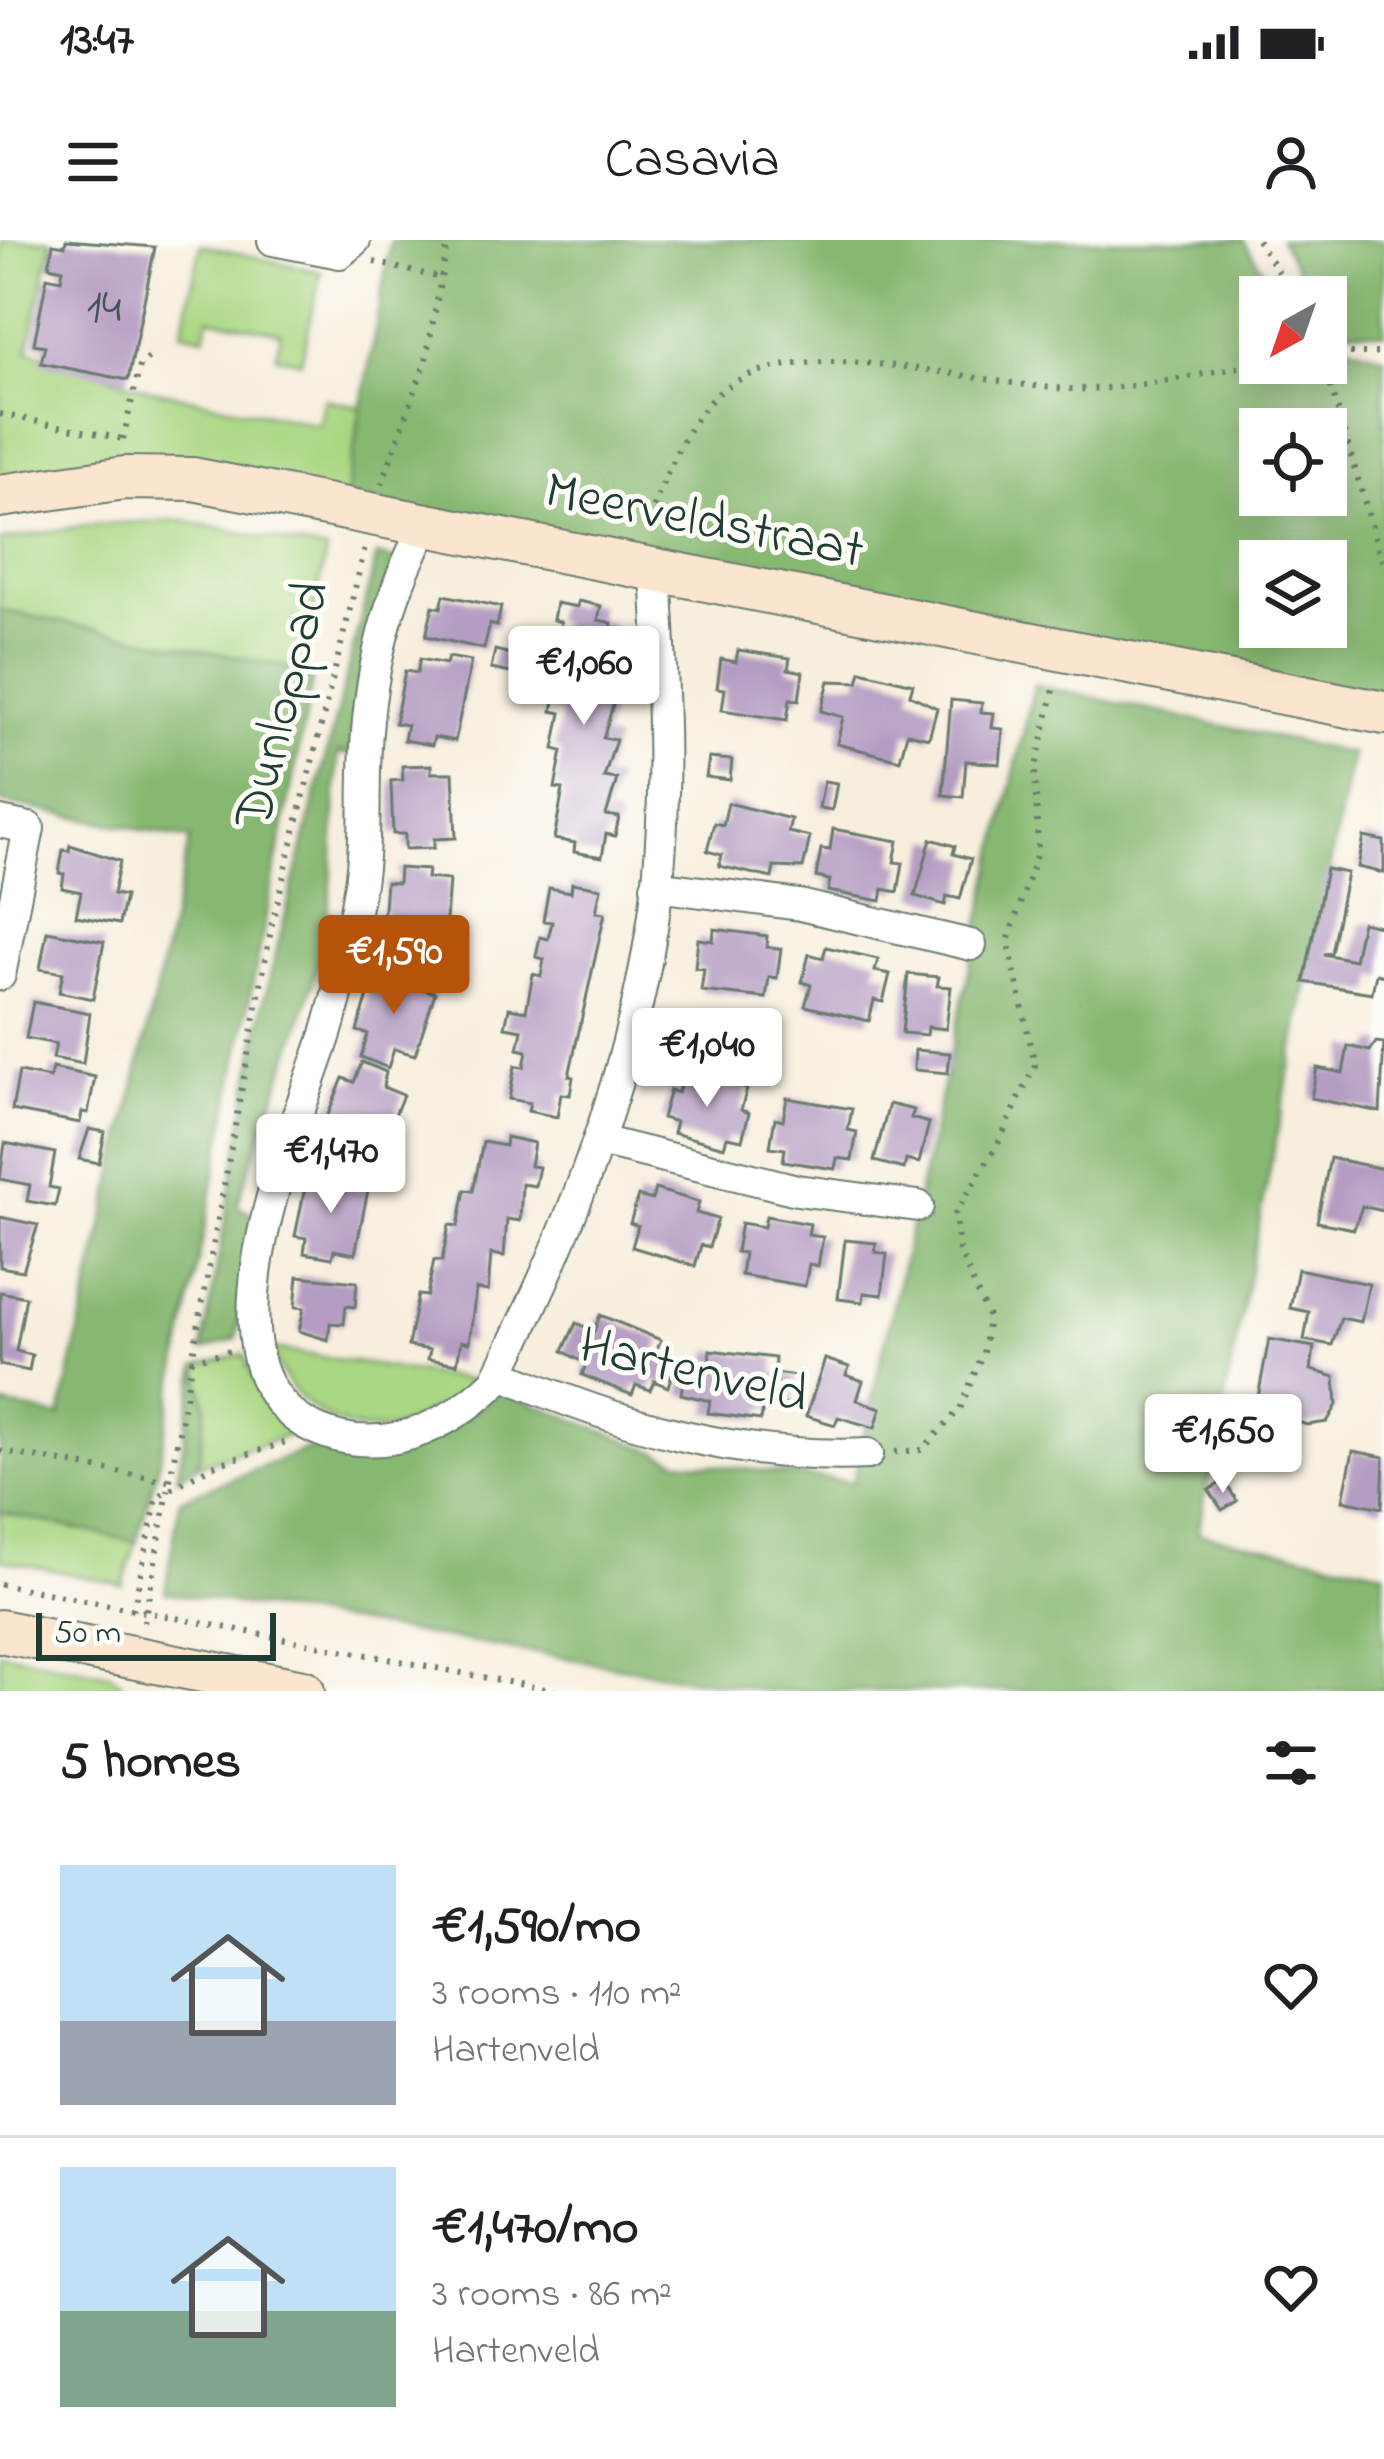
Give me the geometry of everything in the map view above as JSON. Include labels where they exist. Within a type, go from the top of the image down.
[{"type":"street","points":[[273,240],[348,247]]},
{"type":"street","name":"Meerveldstraat","points":[[0,496],[164,476],[647,562],[1384,713]]},
{"type":"street","points":[[324,1430],[281,1400],[260,1368],[256,1344],[259,1263],[271,1187],[327,1030],[359,890],[374,674],[387,613],[427,526]]},
{"type":"street","name":"Hartenveld","points":[[324,1430],[362,1441],[421,1431],[481,1396],[500,1373],[601,1141],[632,1023],[656,886],[663,689],[647,562]]},
{"type":"street","points":[[0,822],[29,828],[0,975]]},
{"type":"street","points":[[656,886],[800,905],[971,945]]},
{"type":"street","points":[[601,1141],[796,1190],[918,1206]]},
{"type":"street","name":"Hartenveld","points":[[500,1373],[613,1419],[756,1451],[868,1454]]},
{"type":"street","points":[[0,1631],[303,1691]]},
{"type":"path","name":"Dunloppad","points":[[139,1659],[272,924],[374,514],[426,360],[448,240]]},
{"type":"path","points":[[1257,240],[1281,276]]},
{"type":"path","points":[[348,247],[441,278]]},
{"type":"path","points":[[1347,352],[1384,353]]},
{"type":"path","points":[[123,439],[140,365],[156,353]]},
{"type":"path","points":[[647,562],[670,463],[708,403],[780,362],[825,361],[1074,389],[1239,366]]},
{"type":"path","points":[[1330,384],[1384,568]]},
{"type":"path","points":[[868,1454],[922,1450],[960,1409],[983,1353],[988,1317],[959,1250],[956,1214],[1000,1140],[1034,1065],[1008,941],[1038,850],[1036,771],[1055,685]]},
{"type":"path","points":[[191,1360],[256,1344]]},
{"type":"path","points":[[133,1611],[157,1497],[168,1485],[324,1430]]},
{"type":"path","points":[[0,1451],[168,1485]]},
{"type":"path","points":[[0,1584],[555,1691]]},
{"type":"green space","points":[[2,240],[52,240],[28,350],[147,389],[319,425],[325,399],[361,407],[346,496],[0,481]]},
{"type":"green space","points":[[391,240],[1243,240],[1267,276],[1239,276],[1239,384],[1347,384],[1347,345],[1384,356],[1384,703],[346,496]]},
{"type":"green space","points":[[1280,240],[1384,240],[1384,333],[1347,330],[1347,276],[1301,276]]},
{"type":"green space","points":[[201,245],[321,272],[301,362],[276,356],[281,333],[209,318],[204,337],[182,332]]},
{"type":"green space","points":[[182,520],[326,551],[303,670],[0,610],[0,541],[87,525]]},
{"type":"green space","points":[[377,555],[395,560],[357,683],[351,755],[338,753],[332,873],[322,945],[237,1207],[254,1214],[237,1338],[202,1351],[264,1000]]},
{"type":"green space","points":[[0,610],[303,670],[312,681],[157,1472],[136,1542],[0,1512],[0,1404],[60,1417],[190,839],[0,802]]},
{"type":"green space","points":[[1034,685],[1352,754],[1198,1533],[1384,1571],[1384,1691],[767,1691],[165,1592],[180,1499],[321,1444],[422,1446],[501,1391],[679,1461],[853,1482]]},
{"type":"green space","points":[[272,1349],[474,1381],[454,1399],[403,1425],[354,1428],[302,1399]]},
{"type":"green space","points":[[244,1354],[254,1382],[299,1432],[198,1465],[206,1406],[197,1366]]},
{"type":"green space","points":[[197,1366],[206,1406],[198,1465],[177,1478]]},
{"type":"green space","points":[[0,1512],[136,1542],[123,1585],[0,1559]]},
{"type":"green space","points":[[0,1652],[110,1674],[121,1682],[122,1691],[0,1691]]},
{"type":"building","points":[[66,240],[155,247],[128,380],[41,363],[45,346],[34,344],[47,277],[61,280],[63,269],[49,266],[53,244],[65,246]]},
{"type":"building","points":[[444,595],[501,607],[497,626],[490,624],[484,649],[426,636],[433,606],[441,608]]},
{"type":"building","points":[[578,601],[601,606],[598,620],[612,623],[608,646],[616,647],[601,700],[614,702],[603,738],[616,740],[604,777],[617,779],[606,815],[619,817],[615,836],[606,834],[602,857],[574,852],[575,843],[554,839],[563,789],[555,788],[562,751],[554,749],[561,713],[552,711],[559,675],[551,673],[561,622],[553,620],[556,603],[577,607]]},
{"type":"building","points":[[495,650],[515,655],[511,673],[491,669]]},
{"type":"building","points":[[738,650],[790,658],[788,669],[803,672],[799,700],[790,699],[787,720],[722,710],[725,689],[717,688],[721,659],[736,662]]},
{"type":"building","points":[[448,657],[471,661],[455,741],[434,737],[432,745],[404,740],[407,725],[395,723],[405,671],[417,673],[420,659],[446,664]]},
{"type":"building","points":[[861,671],[913,684],[910,695],[937,708],[929,738],[907,733],[900,760],[837,744],[843,717],[821,711],[829,681],[858,682]]},
{"type":"building","points":[[951,700],[982,703],[981,712],[994,713],[992,728],[1003,729],[1000,764],[966,761],[963,797],[943,795]]},
{"type":"building","points":[[709,758],[732,760],[730,780],[706,777]]},
{"type":"building","points":[[431,765],[431,773],[453,773],[456,838],[434,839],[434,848],[405,849],[405,834],[393,834],[391,781],[403,780],[402,766]]},
{"type":"building","points":[[824,781],[837,783],[832,810],[819,808]]},
{"type":"building","points":[[728,803],[791,819],[788,832],[810,837],[803,868],[774,867],[772,878],[719,866],[722,855],[707,851],[714,823],[723,825]]},
{"type":"building","points":[[833,829],[898,841],[894,862],[903,863],[898,892],[883,889],[881,901],[828,891],[830,880],[816,877],[821,849],[830,850]]},
{"type":"building","points":[[1364,837],[1384,841],[1384,873],[1358,867]]},
{"type":"building","points":[[931,839],[955,846],[953,854],[971,859],[960,899],[947,896],[945,905],[915,896]]},
{"type":"building","points":[[70,845],[120,861],[113,894],[125,896],[119,924],[76,916],[81,892],[62,888],[64,874],[59,873],[63,850],[69,851]]},
{"type":"building","points":[[399,868],[428,870],[427,878],[449,880],[444,946],[423,944],[422,952],[393,950],[394,936],[382,935],[386,882],[398,883]]},
{"type":"building","points":[[1326,869],[1347,873],[1331,953],[1323,954],[1354,960],[1362,922],[1384,927],[1384,976],[1376,974],[1372,993],[1304,982]]},
{"type":"building","points":[[572,883],[601,888],[596,912],[605,913],[569,1076],[573,1077],[570,1095],[561,1094],[557,1117],[528,1111],[530,1103],[509,1099],[515,1066],[524,1067],[527,1051],[518,1049],[522,1030],[505,1027],[509,1008],[526,1011],[533,974],[541,976],[544,959],[536,957],[540,937],[548,939],[552,922],[543,921],[549,888],[571,892]]},
{"type":"building","points":[[714,929],[767,936],[766,947],[781,949],[777,978],[769,977],[766,998],[701,991],[704,969],[695,968],[698,939],[713,941]]},
{"type":"building","points":[[47,931],[104,942],[93,999],[59,992],[63,973],[40,969]]},
{"type":"building","points":[[826,947],[878,959],[875,971],[890,974],[883,1002],[874,1000],[869,1021],[805,1006],[811,985],[802,982],[809,954],[823,958]]},
{"type":"building","points":[[389,969],[417,978],[414,986],[435,993],[415,1055],[394,1049],[388,1068],[361,1057],[368,1034],[357,1031],[373,980],[385,983]]},
{"type":"building","points":[[908,974],[939,977],[937,986],[951,987],[946,1029],[928,1027],[927,1035],[902,1033]]},
{"type":"building","points":[[33,1002],[90,1013],[83,1064],[53,1058],[56,1044],[26,1038]]},
{"type":"building","points":[[1376,1042],[1384,1043],[1380,1112],[1311,1098],[1317,1068],[1343,1073],[1348,1046],[1370,1051]]},
{"type":"building","points":[[915,1050],[950,1053],[948,1073],[914,1070]]},
{"type":"building","points":[[362,1062],[386,1072],[383,1087],[403,1095],[378,1156],[358,1148],[355,1156],[328,1145],[333,1132],[323,1127],[343,1078],[354,1082]]},
{"type":"building","points":[[52,1068],[95,1077],[88,1113],[82,1112],[80,1123],[12,1110],[19,1072],[50,1078]]},
{"type":"building","points":[[684,1072],[747,1089],[741,1110],[749,1113],[742,1140],[727,1137],[724,1147],[673,1133],[676,1122],[662,1118],[670,1090],[678,1093]]},
{"type":"building","points":[[787,1098],[852,1109],[848,1130],[857,1132],[852,1160],[837,1158],[835,1169],[783,1161],[785,1149],[770,1147],[775,1118],[783,1120]]},
{"type":"building","points":[[889,1104],[914,1110],[911,1118],[929,1123],[919,1163],[906,1160],[904,1169],[874,1161]]},
{"type":"building","points":[[89,1129],[105,1132],[99,1163],[79,1159]]},
{"type":"building","points":[[506,1137],[534,1143],[530,1166],[539,1167],[535,1186],[522,1184],[520,1221],[507,1219],[504,1256],[491,1254],[488,1291],[476,1289],[469,1343],[461,1341],[457,1364],[428,1359],[430,1350],[408,1346],[418,1295],[427,1296],[434,1260],[442,1261],[449,1225],[458,1226],[465,1190],[473,1191],[483,1142],[505,1146]]},
{"type":"building","points":[[5,1143],[55,1153],[49,1187],[59,1189],[55,1206],[27,1201],[30,1185],[0,1179]]},
{"type":"building","points":[[1330,1158],[1384,1169],[1383,1211],[1362,1206],[1354,1229],[1317,1222]]},
{"type":"building","points":[[320,1171],[348,1177],[346,1186],[368,1190],[355,1254],[334,1250],[332,1258],[304,1253],[306,1238],[295,1236],[306,1183],[317,1186]]},
{"type":"building","points":[[655,1189],[699,1202],[696,1213],[718,1219],[709,1247],[701,1245],[695,1266],[632,1247],[638,1226],[630,1223],[638,1196],[652,1200]]},
{"type":"building","points":[[766,1216],[810,1224],[808,1235],[823,1237],[818,1266],[809,1264],[805,1286],[741,1275],[744,1253],[736,1252],[741,1223],[764,1227]]},
{"type":"building","points":[[0,1217],[38,1225],[23,1271],[0,1267]]},
{"type":"building","points":[[845,1240],[876,1243],[875,1252],[887,1254],[882,1295],[864,1293],[863,1302],[838,1299]]},
{"type":"building","points":[[1298,1269],[1369,1284],[1361,1322],[1341,1318],[1332,1345],[1304,1340],[1309,1312],[1290,1308]]},
{"type":"building","points":[[298,1276],[357,1282],[355,1307],[346,1306],[344,1324],[330,1323],[328,1340],[299,1331],[304,1308],[295,1307]]},
{"type":"building","points":[[0,1292],[26,1297],[16,1351],[32,1355],[29,1371],[0,1365]]},
{"type":"building","points":[[600,1315],[661,1340],[656,1351],[676,1359],[668,1387],[654,1381],[650,1390],[636,1385],[632,1395],[582,1375],[586,1364],[563,1351],[576,1323],[594,1331]]},
{"type":"building","points":[[1269,1339],[1314,1347],[1311,1370],[1335,1377],[1337,1405],[1327,1422],[1307,1425],[1256,1408]]},
{"type":"building","points":[[710,1350],[775,1358],[774,1373],[796,1376],[793,1404],[763,1408],[761,1420],[708,1413],[710,1401],[681,1394],[686,1362],[709,1365]]},
{"type":"building","points":[[825,1359],[849,1367],[846,1375],[863,1381],[857,1400],[881,1408],[875,1428],[838,1417],[835,1425],[806,1416]]},
{"type":"building","points":[[1353,1451],[1384,1457],[1382,1508],[1343,1500]]},
{"type":"building","points":[[1224,1481],[1237,1501],[1222,1510],[1209,1490]]}]
